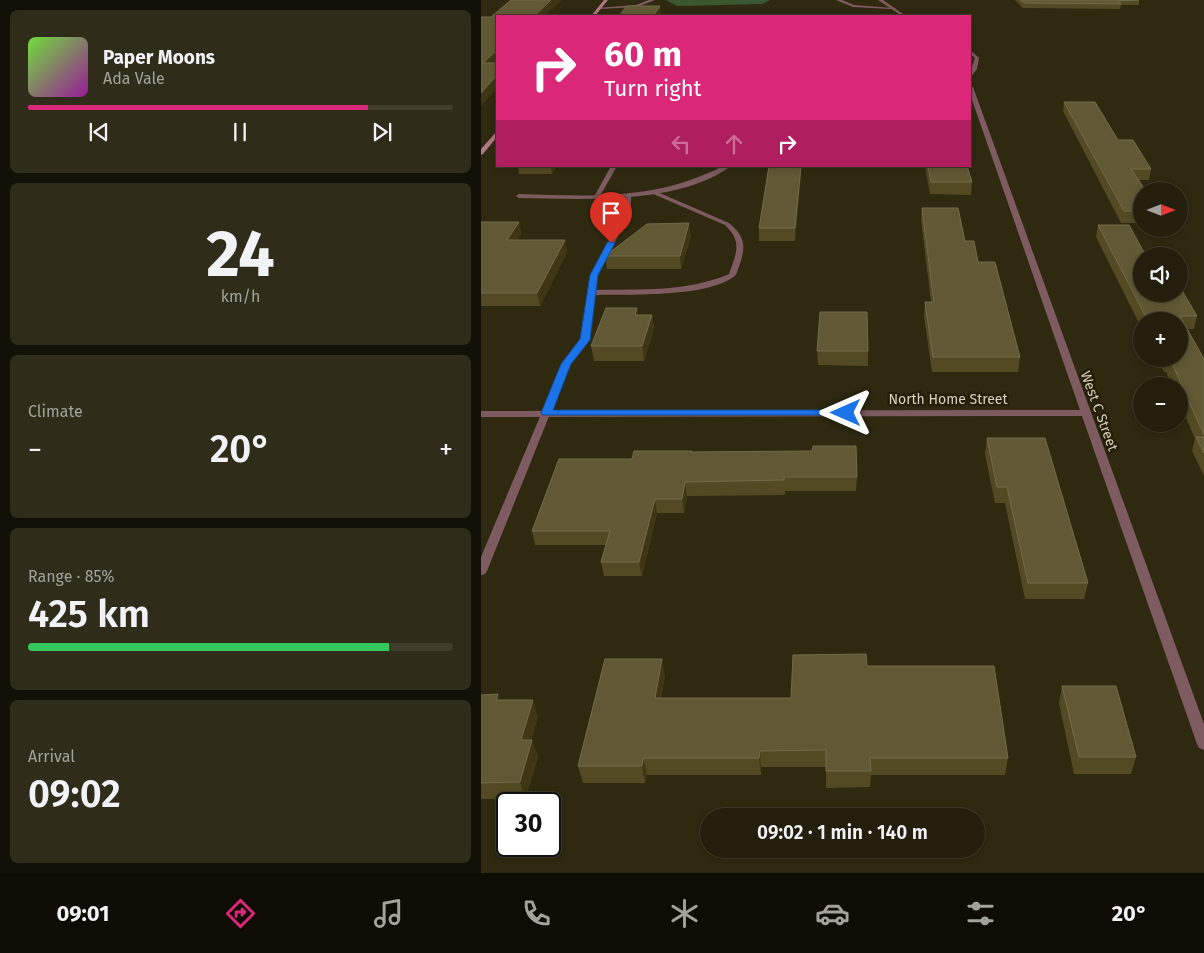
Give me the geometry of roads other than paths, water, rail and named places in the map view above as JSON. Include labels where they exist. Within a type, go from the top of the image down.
[{"type":"street","points":[[594,15],[606,0]]},
{"type":"street","points":[[599,8],[637,6],[653,0]]},
{"type":"street","points":[[838,0],[853,6],[891,8]]},
{"type":"street","points":[[880,0],[902,15]]},
{"type":"street","points":[[971,52],[977,58],[975,69],[971,75]]},
{"type":"street","name":"West C Street","points":[[971,90],[1204,744]]},
{"type":"street","points":[[971,111],[979,115]]},
{"type":"street","points":[[481,154],[496,135]]},
{"type":"street","points":[[597,197],[613,167]]},
{"type":"street","points":[[519,196],[628,196],[687,185],[726,167]]},
{"type":"street","points":[[591,293],[692,289],[719,282],[732,275],[739,258],[741,241],[737,231],[727,224],[653,192]]},
{"type":"street","points":[[481,570],[566,364],[585,340],[594,275],[628,211],[628,196]]},
{"type":"street","name":"North Home Street","points":[[481,414],[1085,413]]}]
